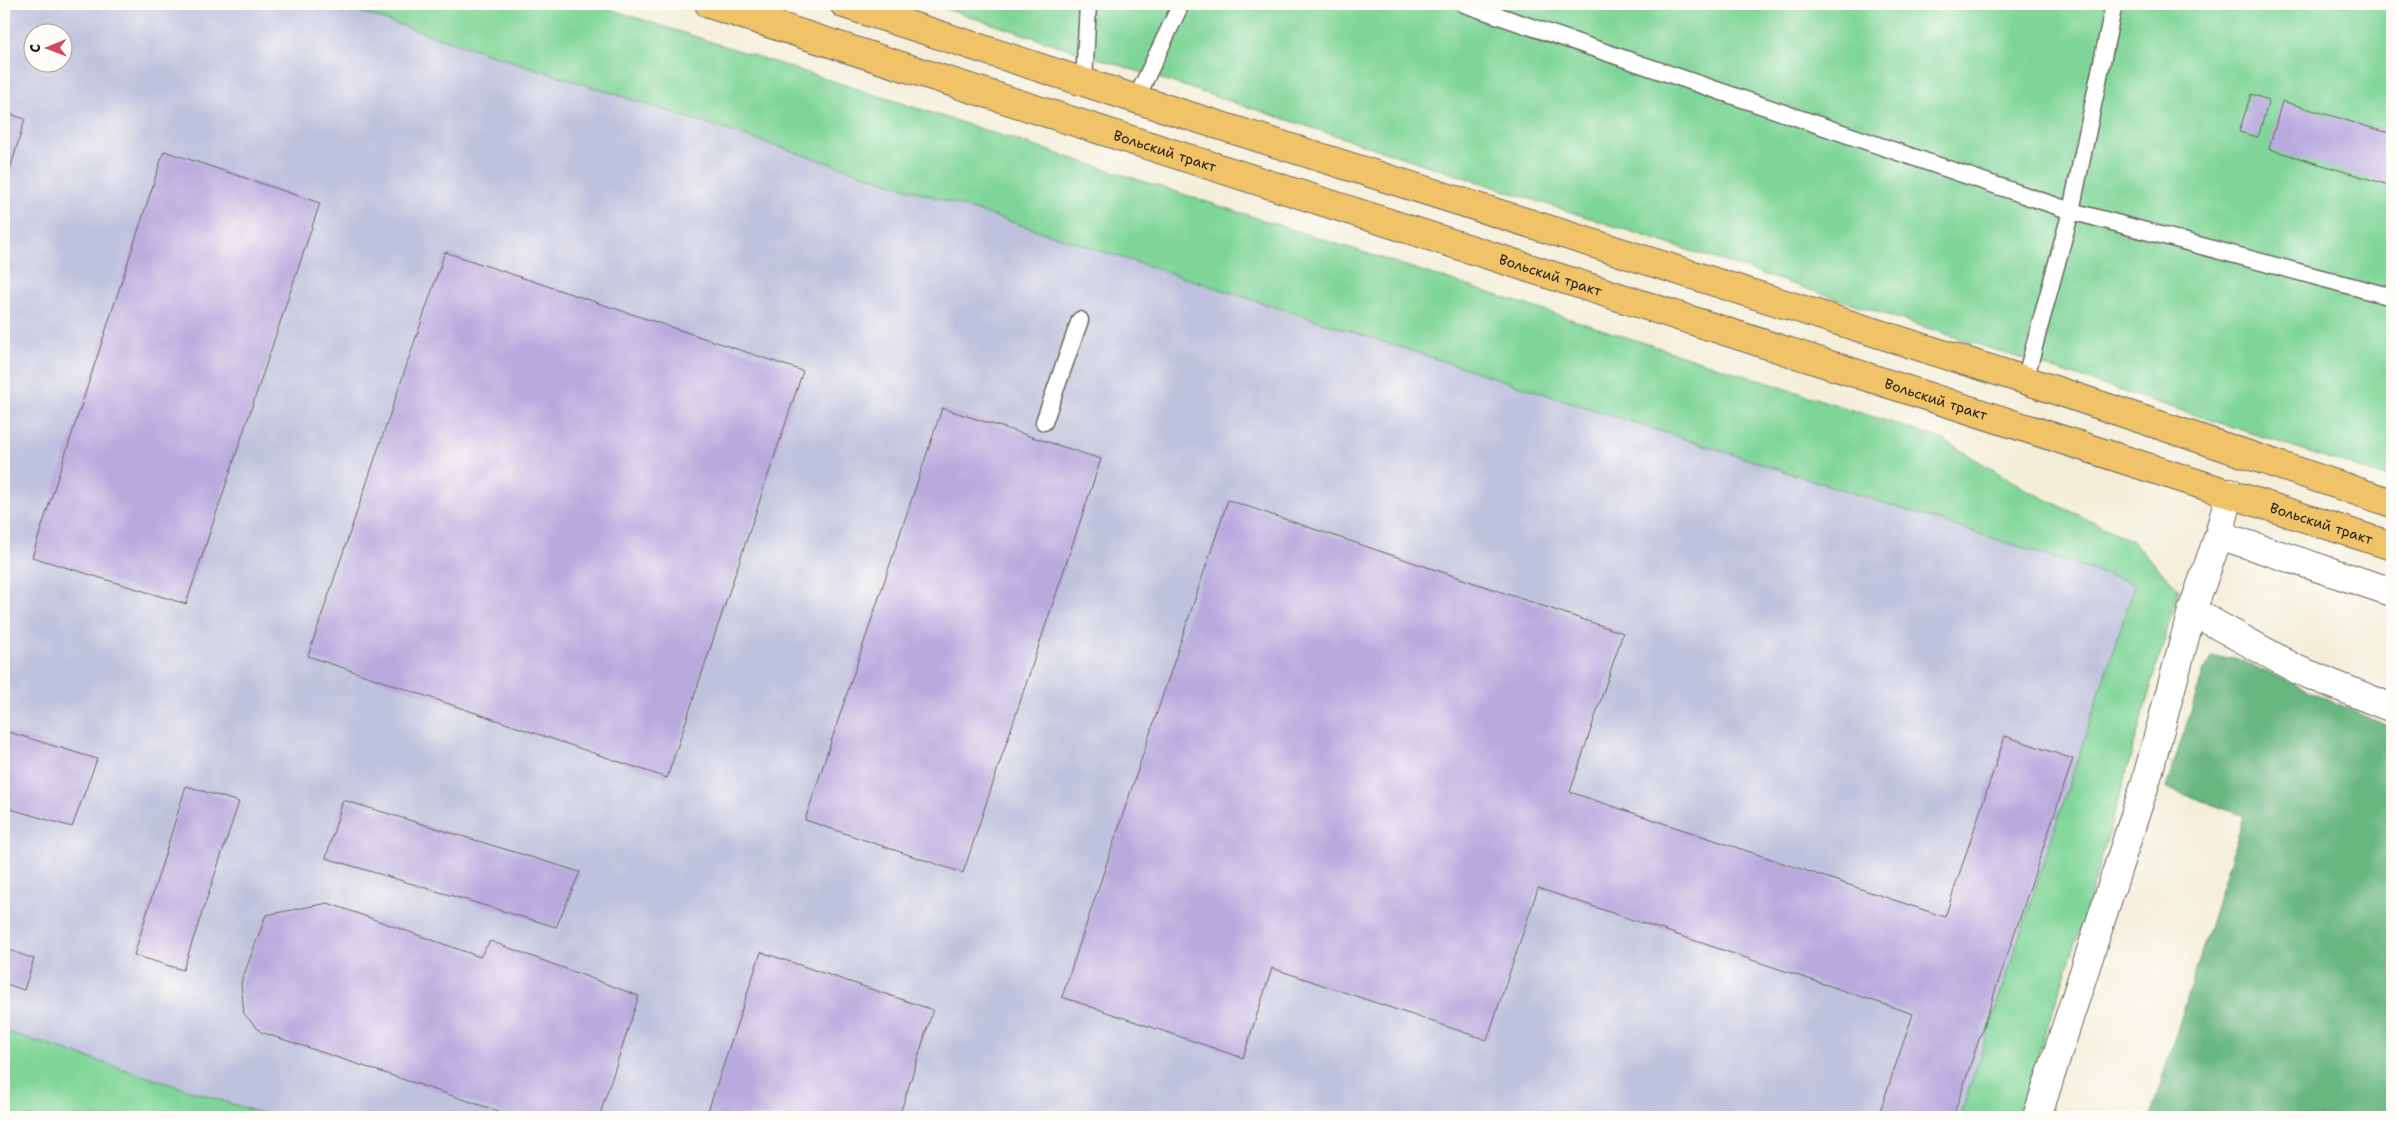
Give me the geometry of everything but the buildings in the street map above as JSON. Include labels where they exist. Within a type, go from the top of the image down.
[{"type":"main road","name":"Вольский тракт","points":[[708,4],[2230,492],[2392,546]]},
{"type":"main road","points":[[844,4],[1136,99],[2025,380],[2392,502]]},
{"type":"street","points":[[2037,1117],[2146,781],[2192,611],[2219,535],[2230,492]]},
{"type":"street","points":[[2219,535],[2392,592]]},
{"type":"street","points":[[2192,611],[2298,670],[2392,708]]},
{"type":"lane","points":[[1084,82],[1088,4]]},
{"type":"lane","points":[[1136,99],[1180,4]]},
{"type":"lane","points":[[1464,4],[2071,211],[2392,297]]},
{"type":"lane","points":[[2025,380],[2071,211],[2114,4]]},
{"type":"lane","points":[[1044,422],[1080,320]]},
{"type":"shaded area","points":[[4,4],[335,4],[2136,584],[1960,1117],[4,1117]]},
{"type":"green space","points":[[335,4],[594,4],[1942,439],[2027,490],[2132,541],[2179,589],[2086,912],[2017,1117],[1960,1117],[2135,584]]},
{"type":"green space","points":[[931,4],[2392,4],[2392,479]]},
{"type":"green space","points":[[2213,657],[2236,658],[2392,728],[2392,1117],[2150,1117],[2244,816],[2166,788],[2204,670]]},
{"type":"green space","points":[[4,1031],[273,1117],[4,1117]]}]
